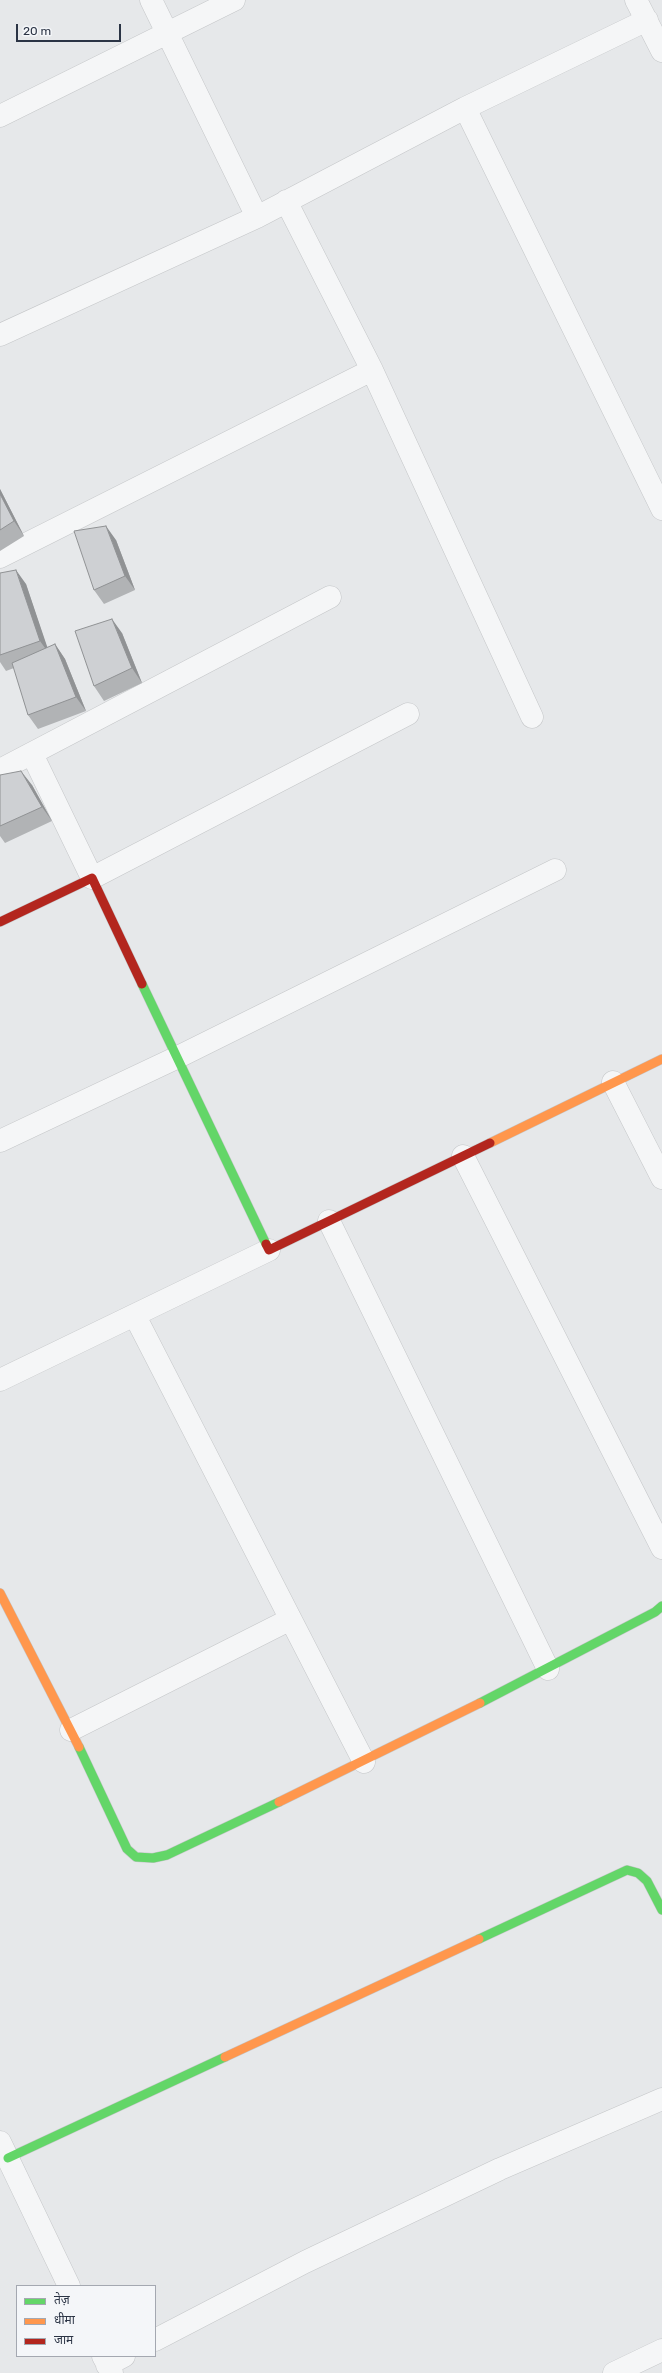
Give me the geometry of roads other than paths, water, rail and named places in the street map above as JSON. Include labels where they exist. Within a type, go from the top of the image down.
[{"type":"street","points":[[151,0],[257,217]]},
{"type":"street","points":[[0,116],[234,0]]},
{"type":"street","points":[[636,0],[661,48]]},
{"type":"street","points":[[0,335],[257,217],[465,108],[647,20]]},
{"type":"street","points":[[465,108],[662,509]]},
{"type":"street","points":[[286,201],[372,370],[532,717]]},
{"type":"street","points":[[0,557],[372,370]]},
{"type":"street","points":[[0,770],[330,596]]},
{"type":"street","points":[[0,922],[92,878],[408,714]]},
{"type":"street","points":[[32,754],[269,1250]]},
{"type":"street","points":[[0,1141],[178,1057],[555,870]]},
{"type":"street","points":[[0,1380],[135,1316],[662,1059]]},
{"type":"street","points":[[614,1082],[662,1178]]},
{"type":"street","points":[[463,1156],[662,1548]]},
{"type":"street","points":[[330,1221],[548,1669]]},
{"type":"street","points":[[135,1316],[289,1620],[364,1762]]},
{"type":"street","points":[[0,1593],[71,1730],[127,1849],[136,1857],[147,1858],[167,1855],[364,1762],[548,1669],[655,1612],[662,1606]]},
{"type":"street","points":[[71,1730],[289,1620]]},
{"type":"street","points":[[69,2285],[4,2150],[627,1870],[638,1873],[646,1881],[662,1910]]},
{"type":"street","points":[[156,2339],[305,2262],[500,2169],[662,2099]]},
{"type":"street","points":[[614,2373],[662,2350]]}]
